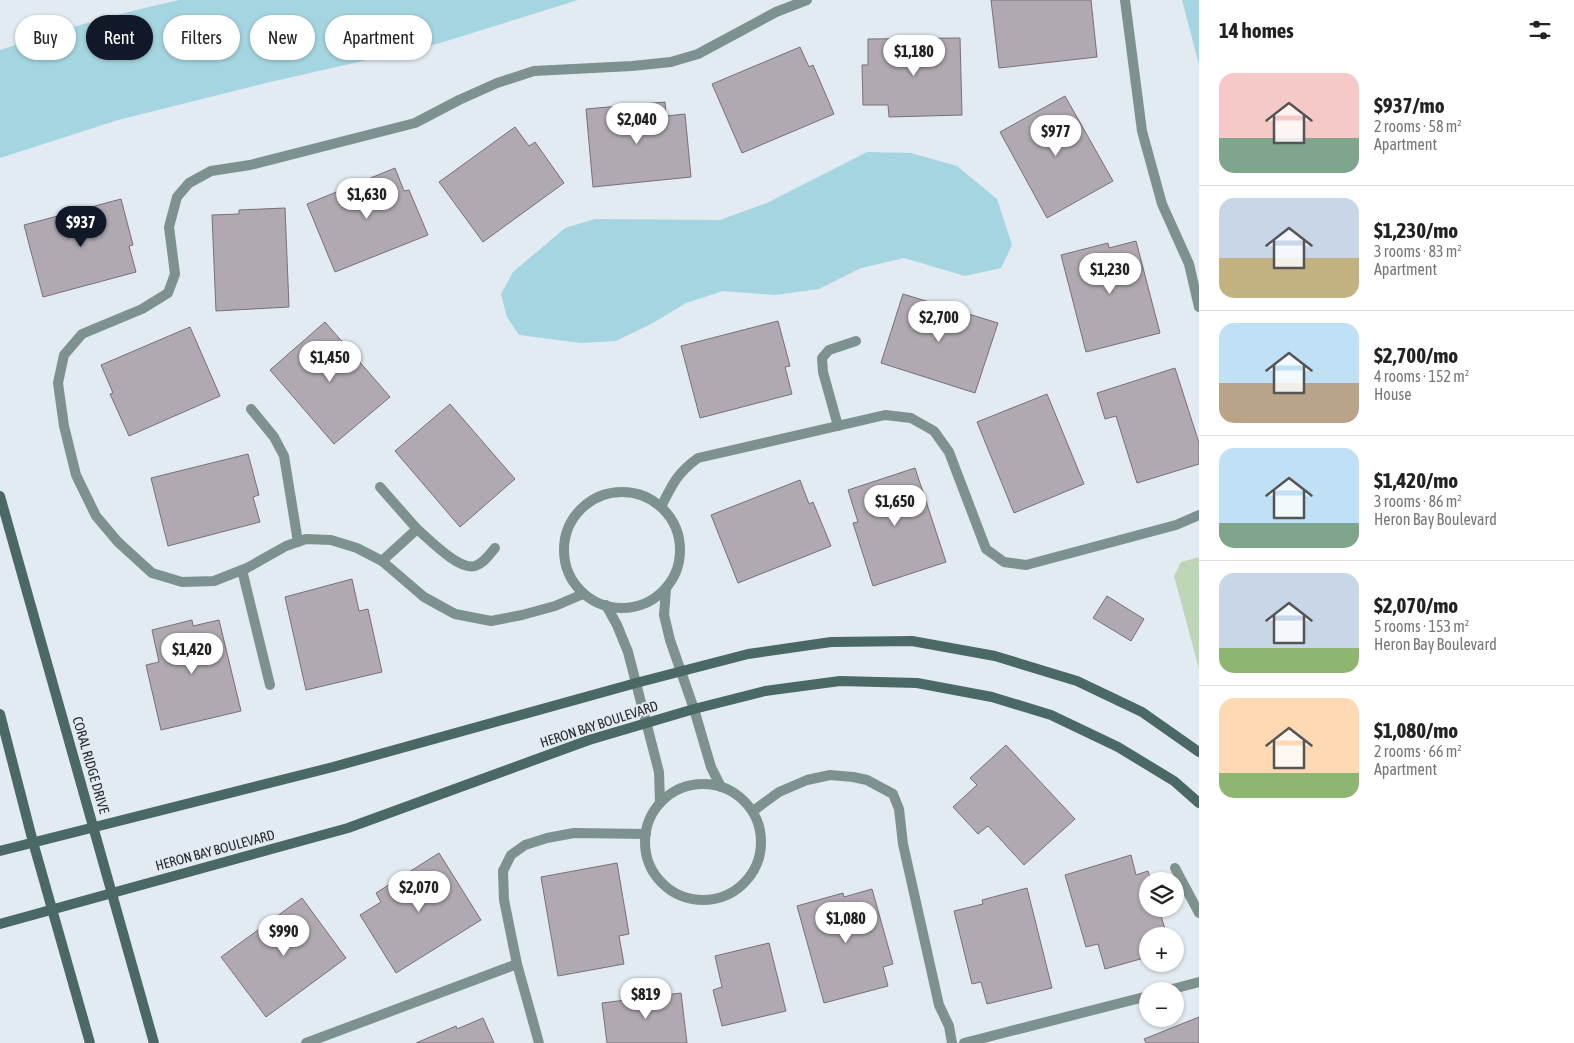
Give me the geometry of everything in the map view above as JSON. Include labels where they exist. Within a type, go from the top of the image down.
[{"type":"street","points":[[583,594],[555,606],[522,616],[491,621],[455,614],[424,596],[382,561],[357,548],[331,540],[306,539],[286,546],[242,570],[214,581],[182,582],[152,573],[118,542],[96,516],[76,475],[64,426],[58,383],[64,355],[82,334],[142,309],[168,293],[175,274],[168,227],[177,197],[189,183],[211,171],[250,166],[415,123],[497,83],[534,72],[671,62],[698,54],[776,12],[807,0]]},
{"type":"street","points":[[1125,0],[1142,131],[1162,204],[1189,264],[1199,307]]},
{"type":"street","points":[[838,426],[823,372],[822,358],[829,350],[856,341]]},
{"type":"street","points":[[251,409],[274,437],[284,456],[298,542]]},
{"type":"street","points":[[661,507],[675,479],[698,458],[885,416],[911,418],[934,431],[949,452],[986,549],[1004,562],[1026,565],[1199,516]]},
{"type":"street","points":[[380,487],[418,529],[459,564],[474,566],[486,560],[495,548]]},
{"type":"street","points":[[619,493],[645,497],[661,507],[672,521],[679,538],[680,556],[676,574],[666,589],[652,600],[635,607],[616,608],[606,606],[583,594],[572,580],[565,563],[564,545],[569,528],[579,512],[593,500],[619,493]]},
{"type":"street","name":"CORAL RIDGE DRIVE","points":[[0,496],[154,1043]]},
{"type":"street","points":[[382,561],[418,529]]},
{"type":"street","points":[[242,570],[270,685]]},
{"type":"street","points":[[666,589],[664,615],[670,640],[694,709],[711,767],[721,786]]},
{"type":"street","points":[[606,606],[617,624],[628,652],[659,772],[660,803]]},
{"type":"street","name":"HERON BAY BOULEVARD","points":[[0,851],[333,767],[636,682],[748,654],[831,642],[912,641],[995,656],[1077,681],[1142,712],[1199,752]]},
{"type":"street","name":"HERON BAY BOULEVARD","points":[[0,924],[348,828],[589,740],[694,709],[764,691],[840,681],[917,683],[992,697],[1051,715],[1118,747],[1174,781],[1199,803]]},
{"type":"street","points":[[0,714],[52,910],[90,1043]]},
{"type":"street","points":[[752,811],[779,792],[807,780],[830,775],[867,780],[893,794],[899,809],[903,844],[939,1006],[949,1026],[952,1043]]},
{"type":"street","points":[[704,784],[721,786],[739,796],[752,811],[760,830],[761,850],[755,869],[734,890],[726,895],[706,900],[686,897],[668,888],[654,873],[647,854],[646,834],[650,818],[660,803],[673,793],[688,786],[704,784]]},
{"type":"street","points":[[539,1043],[517,964],[504,900],[503,871],[511,855],[524,845],[574,833],[646,834]]},
{"type":"street","points":[[1175,868],[1199,914]]},
{"type":"street","points":[[306,1043],[517,964]]},
{"type":"street","points":[[1184,986],[1199,982]]},
{"type":"street","points":[[964,1043],[1139,998]]},
{"type":"green space","points":[[1199,557],[1199,669],[1174,576],[1181,562]]},
{"type":"water","points":[[180,0],[578,0],[432,45],[432,15],[325,15],[325,60],[367,60],[118,120],[0,158],[0,50],[15,45],[15,60],[76,60],[76,26],[86,23],[86,60],[153,60],[153,15],[115,15]]},
{"type":"water","points":[[1182,0],[1199,0],[1199,65]]},
{"type":"water","points":[[867,152],[911,153],[957,166],[997,199],[1012,245],[1001,268],[965,276],[904,258],[861,268],[819,289],[775,295],[723,291],[686,303],[653,323],[616,341],[581,343],[519,335],[507,317],[501,294],[513,272],[565,228],[595,219],[720,220],[767,203]]},
{"type":"building","points":[[991,0],[1091,0],[1097,57],[999,68]]},
{"type":"building","points":[[960,38],[962,115],[889,117],[888,105],[863,105],[862,65],[868,65],[868,39]]},
{"type":"building","points":[[800,47],[809,67],[813,65],[834,114],[742,153],[712,84]]},
{"type":"building","points":[[1065,96],[1113,181],[1047,218],[1000,132]]},
{"type":"building","points":[[665,102],[666,116],[685,114],[691,177],[593,187],[586,109]]},
{"type":"building","points":[[515,127],[529,146],[535,142],[564,183],[483,242],[439,182]]},
{"type":"building","points":[[395,168],[404,191],[409,190],[428,235],[335,272],[307,204]]},
{"type":"building","points":[[121,199],[133,245],[129,246],[136,272],[43,297],[24,225]]},
{"type":"building","points":[[285,208],[289,307],[216,311],[212,215],[239,214],[239,210]]},
{"type":"building","points":[[1136,241],[1160,333],[1086,352],[1061,255],[1108,243],[1109,248]]},
{"type":"building","points":[[903,294],[998,323],[975,393],[881,363]]},
{"type":"building","points":[[778,321],[790,366],[785,367],[792,394],[700,418],[681,346]]},
{"type":"building","points":[[325,322],[390,397],[334,444],[270,370]]},
{"type":"building","points":[[190,327],[220,396],[129,436],[110,394],[113,393],[101,365]]},
{"type":"building","points":[[1175,368],[1199,443],[1199,464],[1137,483],[1116,416],[1105,419],[1097,393]]},
{"type":"building","points":[[1047,394],[1084,484],[1014,513],[977,422]]},
{"type":"building","points":[[450,404],[515,479],[460,527],[395,451]]},
{"type":"building","points":[[248,454],[259,495],[253,497],[260,522],[168,546],[151,478]]},
{"type":"building","points":[[915,468],[946,562],[873,586],[853,523],[858,522],[848,490]]},
{"type":"building","points":[[800,480],[809,504],[813,502],[831,546],[738,583],[711,515]]},
{"type":"building","points":[[352,579],[359,611],[368,609],[382,672],[306,690],[285,597]]},
{"type":"building","points":[[1107,596],[1144,619],[1131,641],[1093,618]]},
{"type":"building","points":[[192,620],[193,626],[219,620],[241,711],[161,730],[146,665],[159,662],[152,630]]},
{"type":"building","points":[[1006,745],[1075,819],[1024,865],[988,826],[978,834],[953,807],[977,785],[970,778]]},
{"type":"building","points":[[439,853],[481,920],[396,973],[360,915],[381,902],[376,893]]},
{"type":"building","points":[[1131,855],[1136,875],[1139,874],[1139,917],[1161,917],[1164,927],[1139,927],[1139,959],[1105,969],[1098,944],[1086,947],[1065,875]]},
{"type":"building","points":[[617,863],[629,934],[619,936],[624,964],[558,976],[541,877]]},
{"type":"building","points":[[1027,888],[1052,988],[987,1004],[981,982],[972,984],[954,911],[983,904],[982,900]]},
{"type":"building","points":[[872,889],[893,964],[883,967],[888,986],[824,1003],[797,906],[843,893],[844,897]]},
{"type":"building","points":[[302,898],[346,958],[266,1017],[221,957]]},
{"type":"building","points":[[769,943],[786,1011],[722,1026],[713,990],[722,987],[715,956]]},
{"type":"building","points":[[681,993],[687,1043],[607,1043],[602,1003]]},
{"type":"building","points":[[1199,1017],[1199,1043],[1146,1043],[1144,1039],[1174,1027],[1184,1027],[1184,1023]]},
{"type":"building","points":[[483,1018],[494,1043],[416,1043],[456,1026],[457,1029]]}]
